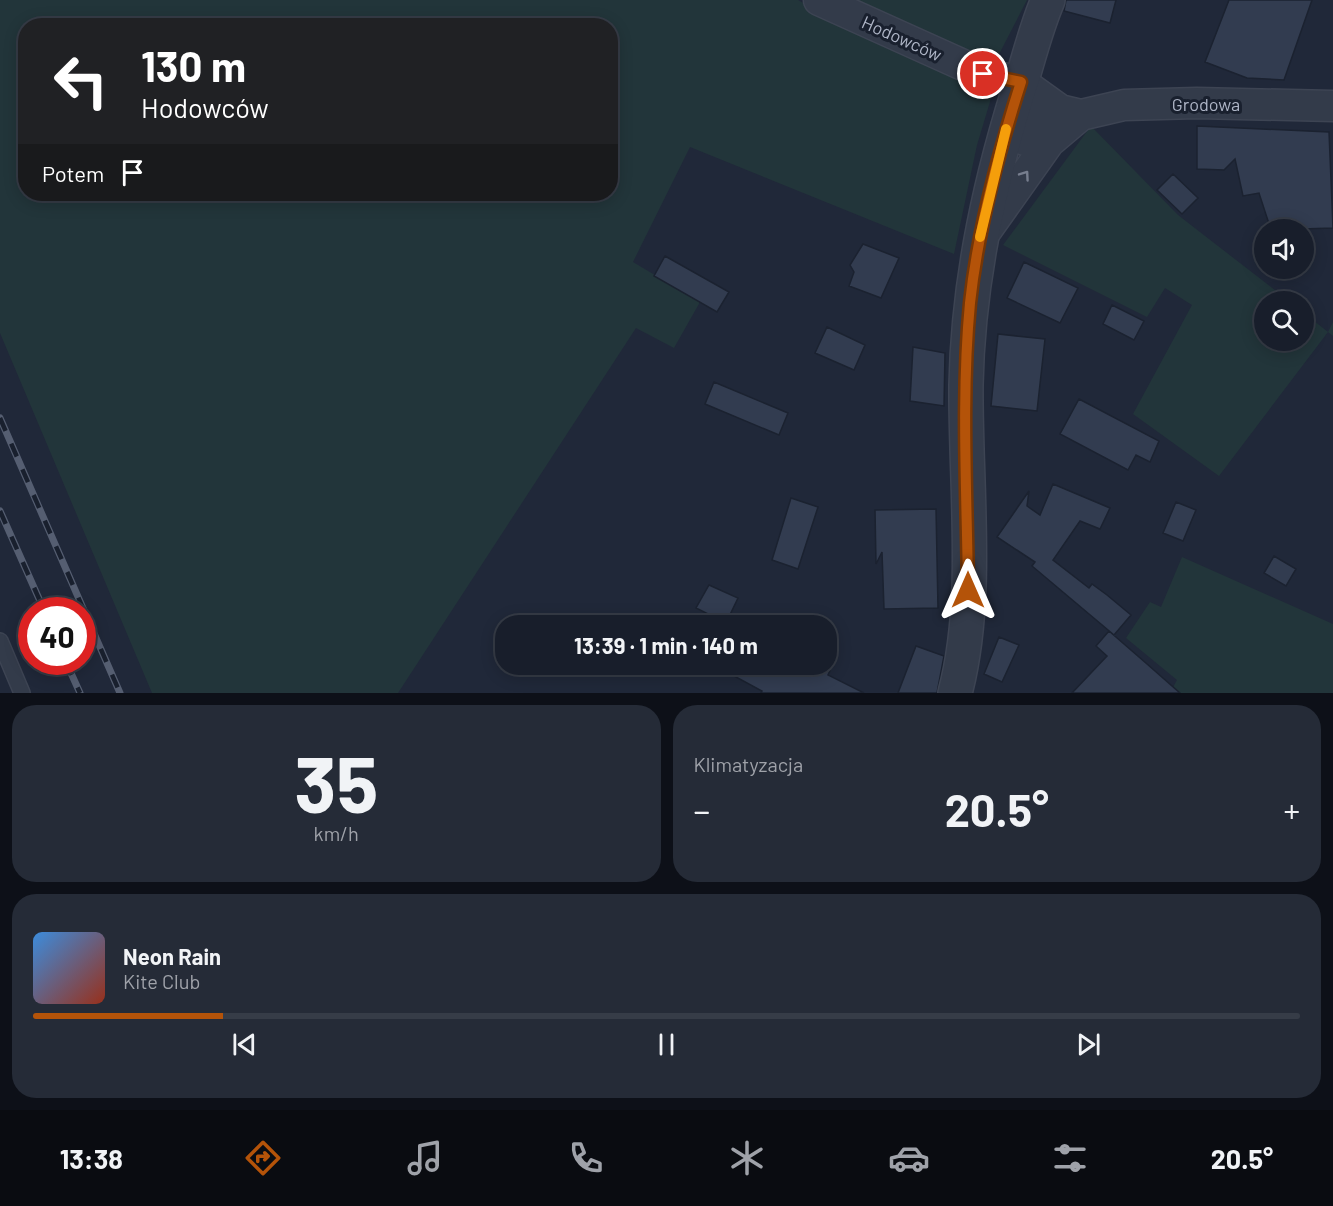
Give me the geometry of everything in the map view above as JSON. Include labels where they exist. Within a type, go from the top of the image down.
[{"type":"street","name":"Hodowców","points":[[819,0],[983,74],[1021,82]]},
{"type":"street","points":[[955,693],[965,657],[968,612],[966,384],[970,304],[980,240],[1007,125],[1048,0]]},
{"type":"street","points":[[1021,82],[1070,113]]},
{"type":"street","name":"Grodowa","points":[[1007,125],[1124,105],[1197,103],[1333,106]]},
{"type":"street","name":"Grodowa","points":[[980,240],[1070,113]]},
{"type":"street","points":[[1007,125],[1009,133],[1021,140],[1030,143],[1049,142]]},
{"type":"lane","points":[[0,641],[22,693]]},
{"type":"green space","points":[[0,0],[798,0],[840,24],[992,95],[977,145],[954,254],[690,147],[633,262],[700,302],[674,348],[636,328],[398,693],[152,693],[0,333]]},
{"type":"green space","points":[[852,0],[1027,0],[994,64]]},
{"type":"green space","points":[[1091,126],[1178,215],[1254,274],[1254,279],[1261,279],[1276,291],[1254,291],[1254,351],[1314,351],[1219,476],[1133,414],[1192,305],[1165,288],[1147,317],[1003,245]]},
{"type":"green space","points":[[1314,321],[1328,332],[1314,350]]},
{"type":"green space","points":[[1333,322],[1333,336],[1328,332]]},
{"type":"green space","points":[[1182,557],[1333,624],[1333,693],[1170,693],[1177,680],[1126,638],[1150,602],[1161,607]]},
{"type":"building","points":[[1066,0],[1116,0],[1110,23],[1064,11]]},
{"type":"building","points":[[1229,0],[1312,0],[1284,80],[1247,78],[1205,62]]},
{"type":"building","points":[[1197,126],[1329,132],[1333,228],[1314,229],[1314,219],[1267,219],[1259,193],[1243,196],[1235,159],[1224,170],[1197,169]]},
{"type":"building","points":[[1173,174],[1198,198],[1182,214],[1157,190]]},
{"type":"building","points":[[863,244],[899,258],[881,298],[849,286],[854,272],[850,265]]},
{"type":"building","points":[[665,256],[729,292],[717,312],[654,276]]},
{"type":"building","points":[[1024,262],[1078,288],[1060,323],[1007,298]]},
{"type":"building","points":[[1112,305],[1144,321],[1134,340],[1103,324]]},
{"type":"building","points":[[827,327],[865,345],[854,370],[815,353]]},
{"type":"building","points":[[998,334],[1045,339],[1037,411],[991,406]]},
{"type":"building","points":[[913,347],[945,353],[944,406],[910,401]]},
{"type":"building","points":[[714,382],[788,413],[779,435],[705,404]]},
{"type":"building","points":[[1079,399],[1159,441],[1150,462],[1136,455],[1128,470],[1060,434]]},
{"type":"building","points":[[1053,484],[1110,508],[1100,529],[1080,521],[1053,560],[1089,588],[1092,584],[1131,615],[1114,635],[1032,566],[1035,562],[997,537],[1029,491],[1027,506],[1040,515]]},
{"type":"building","points":[[791,498],[818,507],[798,569],[772,560]]},
{"type":"building","points":[[1176,502],[1196,510],[1183,541],[1163,533]]},
{"type":"building","points":[[936,509],[938,608],[884,609],[882,552],[876,564],[875,510]]},
{"type":"building","points":[[1274,556],[1296,569],[1286,586],[1264,573]]},
{"type":"building","points":[[709,585],[738,598],[730,615],[710,615],[696,608]]},
{"type":"building","points":[[1109,631],[1180,693],[1072,693],[1107,656],[1096,646]]},
{"type":"building","points":[[999,637],[1019,645],[1002,682],[984,674]]},
{"type":"building","points":[[916,646],[944,656],[937,693],[898,693]]},
{"type":"building","points":[[732,675],[828,675],[864,693],[761,693],[762,691]]},
{"type":"railway","points":[[0,418],[120,693]]},
{"type":"railway","points":[[0,511],[38,597]]},
{"type":"railway","points":[[72,675],[80,693]]},
{"type":"slow traffic","points":[[980,237],[1006,129]]},
{"type":"route","points":[[968,590],[966,384],[970,304],[993,179],[1021,82],[983,74]]}]
